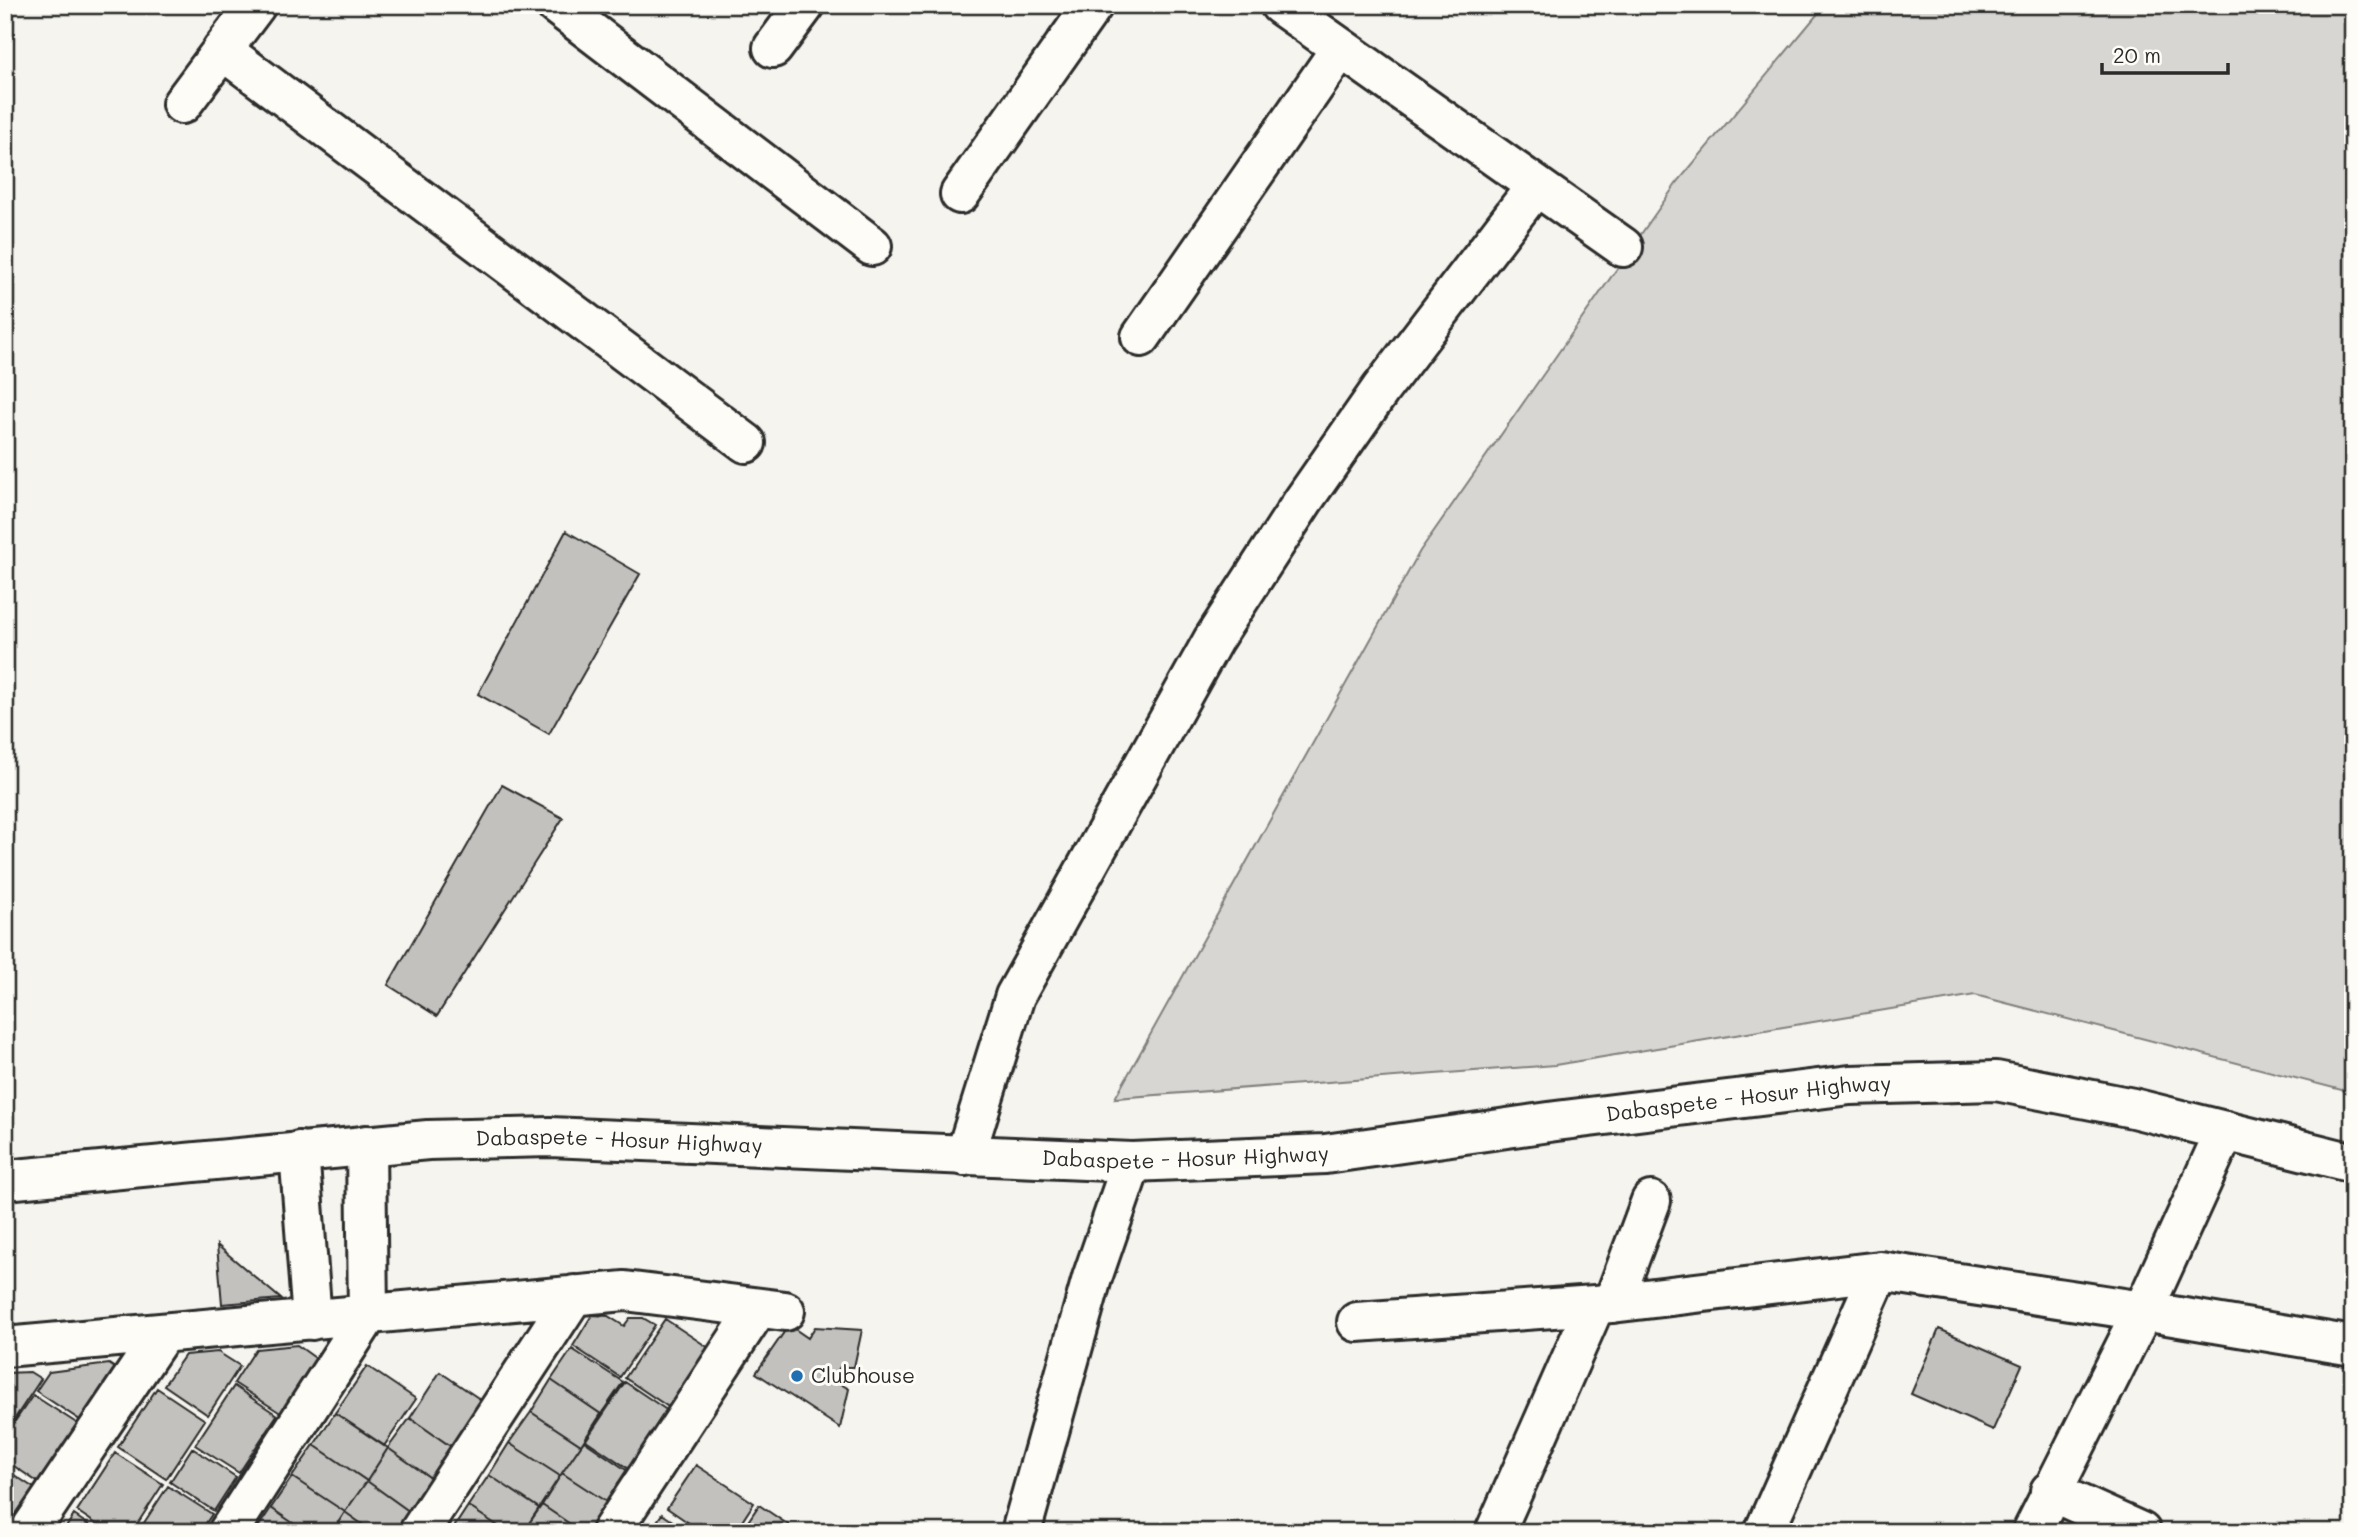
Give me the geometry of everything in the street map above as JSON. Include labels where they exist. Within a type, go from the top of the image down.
[{"type":"main road","points":[[182,104],[256,5]]},
{"type":"main road","points":[[556,5],[872,246]]},
{"type":"main road","points":[[773,48],[805,5]]},
{"type":"main road","points":[[960,194],[1093,5]]},
{"type":"main road","points":[[1280,5],[1623,247]]},
{"type":"main road","points":[[1141,337],[1341,48]]},
{"type":"main road","points":[[222,50],[746,443]]},
{"type":"main road","points":[[965,1156],[1015,996],[1213,640],[1303,501],[1381,389],[1536,186]]},
{"type":"main road","name":"Dabaspete - Hosur Highway","points":[[5,1180],[428,1140],[550,1137],[1132,1162],[1325,1154],[1556,1121],[1836,1087],[1996,1081],[2133,1108],[2353,1163]]},
{"type":"main road","points":[[2032,1532],[2050,1491],[2143,1311],[2225,1131]]},
{"type":"main road","points":[[228,1532],[368,1315],[366,1145]]},
{"type":"main road","points":[[299,1151],[312,1320]]},
{"type":"main road","points":[[1020,1532],[1092,1278],[1132,1162]]},
{"type":"main road","points":[[1495,1532],[1651,1201]]},
{"type":"main road","points":[[1764,1532],[1880,1271]]},
{"type":"main road","points":[[1357,1322],[1604,1304],[1880,1271],[2353,1346]]},
{"type":"main road","points":[[5,1348],[625,1291],[771,1310],[611,1532]]},
{"type":"main road","points":[[419,1532],[574,1295]]},
{"type":"main road","points":[[29,1532],[163,1333]]},
{"type":"main road","points":[[2050,1491],[2141,1532]]},
{"type":"shaded area","points":[[1825,5],[2353,5],[2353,1093],[1975,995],[1555,1065],[1115,1098],[1420,551],[1676,184]]},
{"type":"building","points":[[566,531],[640,574],[549,734],[478,694]]},
{"type":"building","points":[[502,785],[563,818],[437,1016],[388,985]]},
{"type":"building","points":[[217,1245],[281,1299],[222,1304]]},
{"type":"building","points":[[592,1315],[608,1316],[624,1326],[630,1318],[643,1318],[655,1325],[620,1377],[573,1346]]},
{"type":"building","points":[[665,1319],[712,1350],[673,1410],[625,1378]]},
{"type":"building","name":"Clubhouse","points":[[789,1325],[808,1338],[815,1327],[862,1330],[854,1367],[840,1367],[832,1379],[849,1389],[840,1428],[756,1373]]},
{"type":"building","points":[[1939,1329],[2022,1365],[1993,1430],[1911,1394]]},
{"type":"building","points":[[297,1345],[318,1360],[282,1414],[234,1383],[256,1349]]},
{"type":"building","points":[[572,1349],[623,1382],[601,1414],[551,1380]]},
{"type":"building","points":[[218,1352],[240,1366],[208,1415],[164,1385],[185,1355]]},
{"type":"building","points":[[109,1364],[118,1370],[83,1422],[36,1391],[49,1372]]},
{"type":"building","points":[[367,1366],[416,1399],[384,1446],[335,1413]]},
{"type":"building","points":[[30,1372],[41,1379],[5,1433],[5,1373]]},
{"type":"building","points":[[440,1372],[487,1404],[456,1450],[410,1418]]},
{"type":"building","points":[[551,1380],[601,1414],[581,1445],[531,1412]]},
{"type":"building","points":[[625,1382],[671,1413],[632,1471],[586,1440]]},
{"type":"building","points":[[234,1386],[277,1415],[239,1473],[195,1445]]},
{"type":"building","points":[[157,1388],[205,1420],[166,1479],[118,1447]]},
{"type":"building","points":[[33,1395],[81,1426],[42,1485],[5,1460],[5,1436]]},
{"type":"building","points":[[531,1412],[581,1445],[560,1476],[509,1443]]},
{"type":"building","points":[[335,1413],[388,1448],[367,1481],[314,1445]]},
{"type":"building","points":[[410,1418],[456,1450],[435,1481],[388,1448]]},
{"type":"building","points":[[584,1441],[632,1474],[611,1505],[562,1473]]},
{"type":"building","points":[[509,1443],[560,1476],[539,1508],[489,1475]]},
{"type":"building","points":[[314,1445],[367,1481],[345,1512],[292,1477]]},
{"type":"building","points":[[192,1448],[236,1477],[214,1511],[170,1482]]},
{"type":"building","points":[[388,1448],[435,1481],[413,1514],[367,1481]]},
{"type":"building","points":[[115,1453],[163,1484],[132,1532],[108,1532],[77,1511]]},
{"type":"building","points":[[696,1465],[754,1503],[735,1532],[702,1532],[667,1508]]},
{"type":"building","points":[[5,1469],[37,1490],[10,1532],[5,1532]]},
{"type":"building","points":[[562,1473],[611,1505],[594,1532],[582,1532],[542,1505]]},
{"type":"building","points":[[489,1475],[539,1508],[523,1532],[507,1532],[468,1506]]},
{"type":"building","points":[[292,1477],[345,1512],[332,1532],[306,1532],[271,1508]]},
{"type":"building","points":[[367,1481],[413,1514],[402,1532],[373,1532],[345,1512]]},
{"type":"building","points":[[168,1486],[212,1514],[200,1532],[138,1532]]},
{"type":"building","points":[[542,1505],[582,1532],[523,1532]]},
{"type":"building","points":[[759,1505],[799,1532],[741,1532]]},
{"type":"building","points":[[468,1506],[507,1532],[451,1532]]},
{"type":"building","points":[[271,1508],[306,1532],[255,1532]]},
{"type":"building","points":[[345,1512],[373,1532],[332,1532]]},
{"type":"building","points":[[662,1514],[689,1532],[650,1532]]},
{"type":"building","points":[[74,1515],[99,1532],[63,1532]]},
{"type":"place","name":"Clubhouse","points":[[797,1376]]}]
